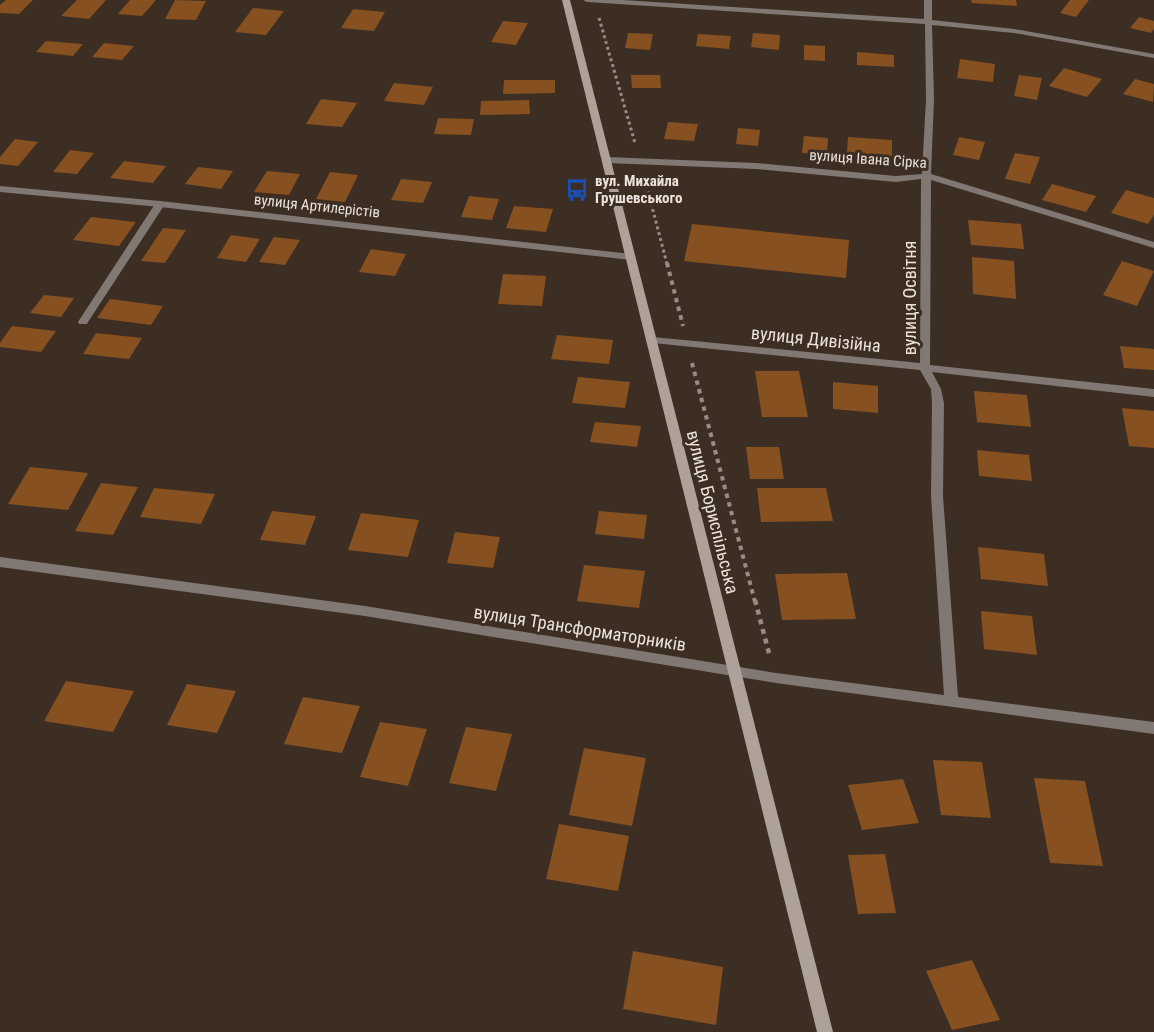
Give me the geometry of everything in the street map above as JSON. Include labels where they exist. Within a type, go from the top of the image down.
[{"type":"main road","name":"вулиця Бориспільська","points":[[566,0],[825,1032]]},
{"type":"street","points":[[587,0],[928,22],[1014,31],[1154,56]]},
{"type":"street","name":"вулиця Освітня","points":[[928,0],[930,99],[926,176],[925,369],[936,389],[938,403],[937,496],[951,700]]},
{"type":"street","name":"вулиця Івана Сірка","points":[[607,160],[756,166],[896,179],[926,176],[1154,244]]},
{"type":"street","name":"вулиця Артилерістів","points":[[0,189],[160,204],[631,257]]},
{"type":"street","points":[[83,322],[160,204]]},
{"type":"street","name":"вулиця Дивізійна","points":[[653,340],[787,352],[1154,393]]},
{"type":"street","name":"вулиця Трансформаторників","points":[[0,562],[364,610],[735,672],[1154,728]]},
{"type":"building","points":[[6,0],[33,0],[19,14],[0,13],[0,5]]},
{"type":"building","points":[[77,0],[106,0],[89,19],[61,16]]},
{"type":"building","points":[[130,0],[156,0],[142,16],[118,14]]},
{"type":"building","points":[[175,0],[206,1],[196,20],[165,19]]},
{"type":"building","points":[[971,0],[1016,0],[1017,6],[972,3]]},
{"type":"building","points":[[1070,0],[1089,0],[1076,17],[1060,13]]},
{"type":"building","points":[[253,8],[284,11],[266,35],[235,32]]},
{"type":"building","points":[[353,9],[385,12],[374,31],[341,28]]},
{"type":"building","points":[[1139,17],[1154,21],[1154,29],[1151,33],[1130,28]]},
{"type":"building","points":[[503,21],[528,23],[516,45],[491,42]]},
{"type":"building","points":[[628,33],[653,34],[650,50],[625,48]]},
{"type":"building","points":[[753,33],[780,35],[779,50],[751,47]]},
{"type":"building","points":[[698,34],[731,36],[729,49],[696,46]]},
{"type":"building","points":[[46,41],[83,44],[73,56],[36,52]]},
{"type":"building","points":[[104,43],[134,46],[122,60],[92,57]]},
{"type":"building","points":[[804,45],[825,46],[825,61],[804,60]]},
{"type":"building","points":[[857,52],[894,55],[894,67],[857,65]]},
{"type":"building","points":[[960,59],[995,64],[993,82],[957,78]]},
{"type":"building","points":[[1064,68],[1102,79],[1087,97],[1049,86]]},
{"type":"building","points":[[631,75],[660,75],[661,88],[632,88]]},
{"type":"building","points":[[1019,75],[1042,78],[1037,100],[1014,96]]},
{"type":"building","points":[[1135,79],[1154,84],[1153,102],[1123,94]]},
{"type":"building","points":[[504,80],[555,80],[555,93],[503,94]]},
{"type":"building","points":[[394,83],[433,87],[424,105],[384,101]]},
{"type":"building","points":[[321,99],[357,103],[342,127],[306,124]]},
{"type":"building","points":[[529,100],[530,114],[480,115],[481,101]]},
{"type":"building","points":[[438,118],[474,119],[471,135],[434,134]]},
{"type":"building","points":[[668,122],[698,124],[694,141],[664,139]]},
{"type":"building","points":[[738,128],[760,130],[758,146],[736,144]]},
{"type":"building","points":[[804,136],[828,138],[827,155],[802,153]]},
{"type":"building","points":[[848,137],[892,140],[892,156],[847,152]]},
{"type":"building","points":[[959,137],[985,142],[979,160],[953,155]]},
{"type":"building","points":[[15,139],[38,142],[18,166],[0,164],[0,157]]},
{"type":"building","points":[[70,150],[94,153],[77,174],[53,172]]},
{"type":"building","points":[[1015,153],[1040,157],[1030,184],[1005,179]]},
{"type":"building","points":[[124,161],[166,166],[153,183],[110,178]]},
{"type":"building","points":[[198,167],[233,171],[221,189],[185,184]]},
{"type":"building","points":[[267,171],[300,174],[289,195],[254,192]]},
{"type":"building","points":[[330,172],[358,175],[345,202],[316,199]]},
{"type":"building","points":[[401,179],[432,182],[423,203],[391,200]]},
{"type":"building","points":[[1052,184],[1096,196],[1086,212],[1042,200]]},
{"type":"building","points":[[1126,190],[1154,198],[1154,215],[1148,224],[1111,213]]},
{"type":"building","points":[[469,196],[499,199],[492,220],[461,217]]},
{"type":"building","points":[[514,206],[553,209],[546,232],[506,228]]},
{"type":"building","points":[[91,217],[136,222],[119,246],[73,240]]},
{"type":"building","points":[[968,220],[1021,224],[1024,249],[971,245]]},
{"type":"building","points":[[692,224],[849,240],[846,278],[684,261]]},
{"type":"building","points":[[163,228],[186,230],[165,263],[141,261]]},
{"type":"building","points":[[231,235],[260,239],[246,262],[217,258]]},
{"type":"building","points":[[274,237],[300,240],[285,265],[259,262]]},
{"type":"building","points":[[371,249],[406,254],[395,276],[359,272]]},
{"type":"building","points":[[972,257],[1014,261],[1016,299],[973,294]]},
{"type":"building","points":[[1122,261],[1154,271],[1137,306],[1103,295]]},
{"type":"building","points":[[503,274],[546,276],[542,306],[498,304]]},
{"type":"building","points":[[44,295],[74,298],[61,317],[30,313]]},
{"type":"building","points":[[110,299],[163,306],[151,325],[97,318]]},
{"type":"building","points":[[12,326],[56,331],[41,352],[0,347],[0,343]]},
{"type":"building","points":[[96,333],[142,338],[129,359],[83,354]]},
{"type":"building","points":[[557,335],[613,340],[609,364],[551,359]]},
{"type":"building","points":[[1120,346],[1154,349],[1154,370],[1124,368]]},
{"type":"building","points":[[755,371],[799,371],[808,417],[762,417]]},
{"type":"building","points":[[578,377],[630,382],[625,408],[572,403]]},
{"type":"building","points":[[833,382],[878,386],[878,413],[833,409]]},
{"type":"building","points":[[974,391],[1027,395],[1031,427],[977,422]]},
{"type":"building","points":[[1122,408],[1154,411],[1154,448],[1129,446]]},
{"type":"building","points":[[595,422],[641,426],[637,447],[590,442]]},
{"type":"building","points":[[746,447],[779,447],[784,479],[750,479]]},
{"type":"building","points":[[977,450],[1029,455],[1032,481],[979,476]]},
{"type":"building","points":[[30,467],[88,473],[68,510],[8,504]]},
{"type":"building","points":[[101,483],[138,487],[113,535],[75,531]]},
{"type":"building","points":[[154,488],[215,494],[201,524],[140,517]]},
{"type":"building","points":[[757,488],[826,488],[833,521],[761,522]]},
{"type":"building","points":[[272,511],[316,516],[305,545],[260,540]]},
{"type":"building","points":[[599,511],[647,515],[644,539],[595,534]]},
{"type":"building","points":[[361,513],[419,520],[408,557],[348,550]]},
{"type":"building","points":[[455,532],[500,537],[493,568],[447,563]]},
{"type":"building","points":[[978,547],[1044,554],[1048,586],[981,579]]},
{"type":"building","points":[[584,565],[645,571],[639,608],[577,601]]},
{"type":"building","points":[[847,573],[856,619],[782,620],[775,574]]},
{"type":"building","points":[[981,611],[1032,616],[1037,655],[984,649]]},
{"type":"building","points":[[66,681],[134,691],[113,732],[44,721]]},
{"type":"building","points":[[187,684],[236,691],[217,733],[167,725]]},
{"type":"building","points":[[303,697],[360,706],[342,753],[284,744]]},
{"type":"building","points":[[380,722],[427,729],[408,786],[360,777]]},
{"type":"building","points":[[466,727],[512,734],[496,791],[449,783]]},
{"type":"building","points":[[584,748],[646,758],[632,826],[569,815]]},
{"type":"building","points":[[933,760],[982,762],[991,818],[941,815]]},
{"type":"building","points":[[1034,778],[1085,781],[1103,866],[1050,863]]},
{"type":"building","points":[[903,779],[919,823],[862,830],[848,785]]},
{"type":"building","points":[[559,824],[629,836],[618,891],[546,879]]},
{"type":"building","points":[[885,854],[896,913],[858,914],[848,855]]},
{"type":"building","points":[[633,951],[723,967],[716,1025],[623,1009]]},
{"type":"building","points":[[972,960],[1000,1020],[952,1030],[926,971]]},
{"type":"place","name":"вул. Михайла Грушевського","points":[[577,190]]}]
